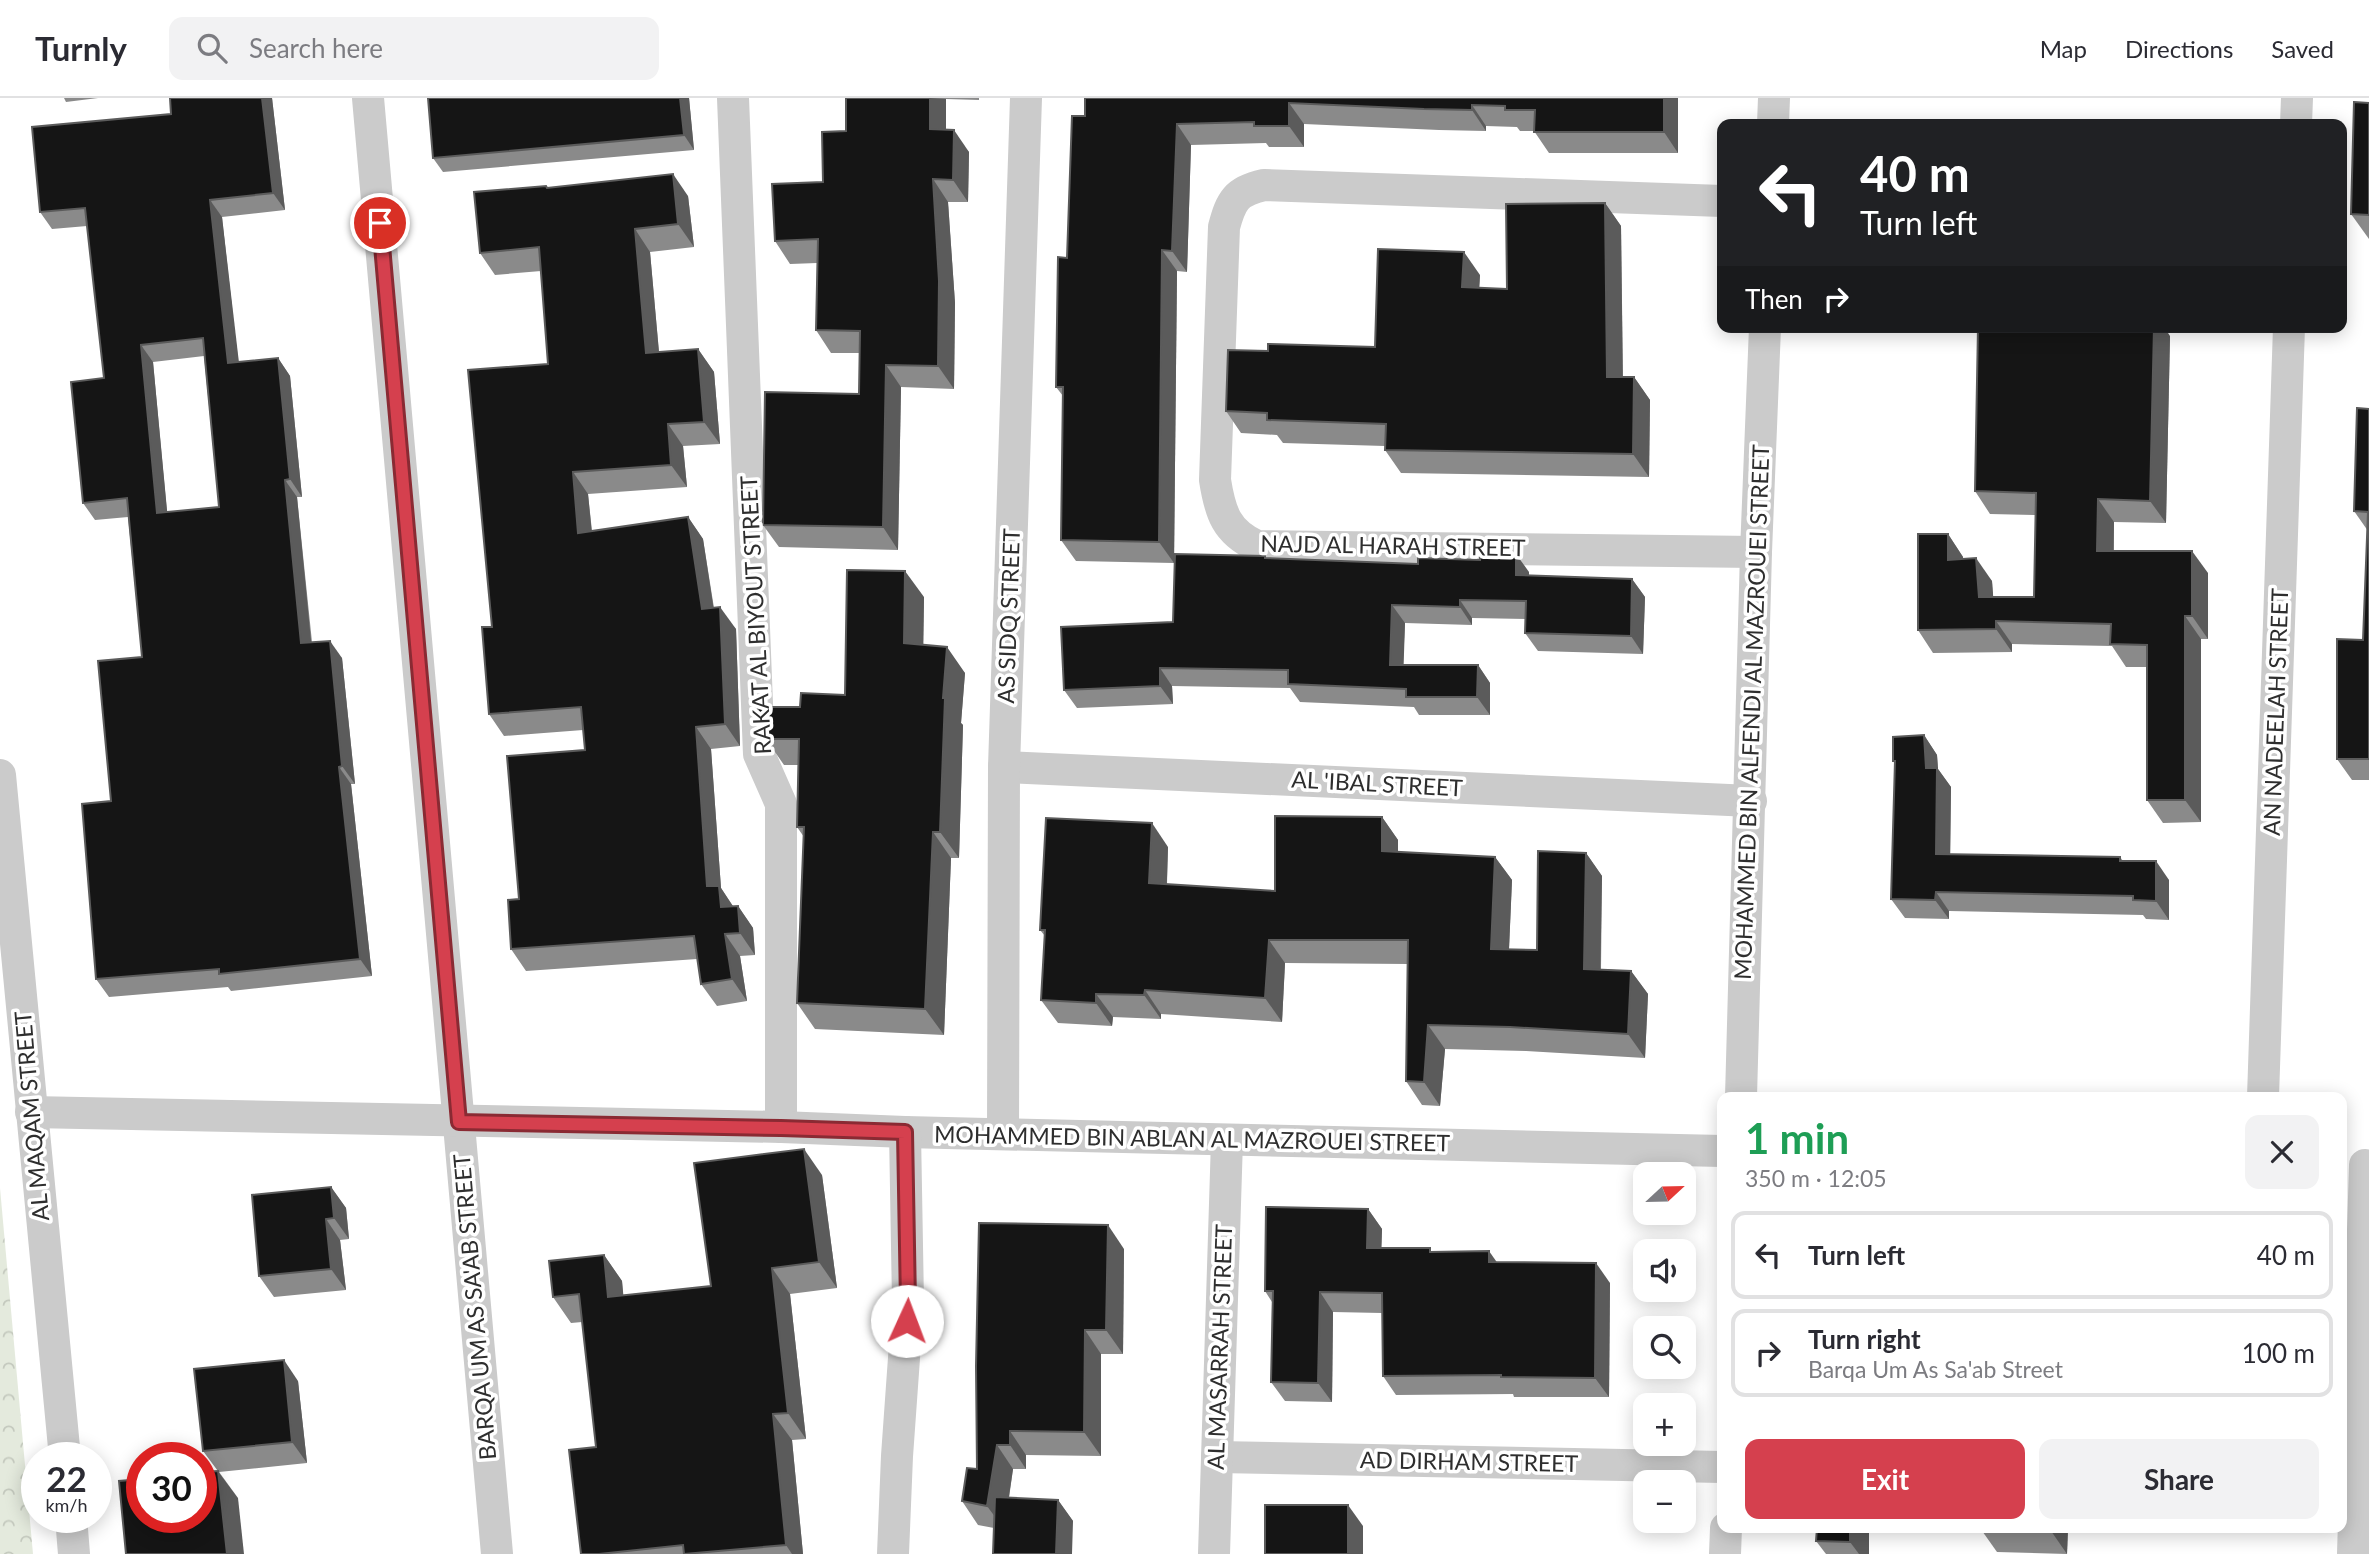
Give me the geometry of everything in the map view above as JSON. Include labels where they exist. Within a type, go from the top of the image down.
[{"type":"street","name":"BARQA UM AS SA'AB STREET","points":[[368,98],[497,1554]]},
{"type":"street","name":"RAKAT AL BIYOUT STREET","points":[[733,98],[759,754],[781,804],[781,1128]]},
{"type":"street","name":"AS SIDQ STREET","points":[[1003,1134],[1004,767],[1026,98]]},
{"type":"street","points":[[1773,119],[1774,98]]},
{"type":"street","points":[[2296,119],[2297,98]]},
{"type":"street","name":"NAJD AL HARAH STREET","points":[[1717,201],[1253,187],[1239,195],[1230,205],[1224,227],[1215,480],[1219,506],[1229,526],[1242,539],[1257,546],[1756,552]]},
{"type":"street","name":"MOHAMMED BIN ALFENDI AL MAZROUEI STREET","points":[[1741,1092],[1765,333]]},
{"type":"street","name":"AN NADEELAH STREET","points":[[2263,1092],[2289,333]]},
{"type":"street","name":"AL 'IBAL STREET","points":[[1004,767],[1751,801]]},
{"type":"street","name":"AL MAQAM STREET","points":[[0,775],[63,1442]]},
{"type":"street","name":"MOHAMMED BIN ABLAN AL MAZROUEI STREET","points":[[31,1112],[1717,1151]]},
{"type":"street","points":[[893,1554],[908,1303],[905,1132]]},
{"type":"street","name":"AL MASARRAH STREET","points":[[1214,1554],[1227,1140]]},
{"type":"street","points":[[2353,1554],[2358,1165]]},
{"type":"street","name":"AD DIRHAM STREET","points":[[1217,1457],[1717,1467]]},
{"type":"street","points":[[72,1533],[74,1554]]},
{"type":"street","points":[[1725,1554],[1726,1533]]},
{"type":"green space","points":[[0,1188],[23,1442],[21,1533],[31,1533],[33,1554],[0,1554]]},
{"type":"building","points":[[170,98],[262,98],[273,193],[210,200],[228,363],[278,358],[290,479],[285,480],[301,643],[330,641],[342,766],[339,767],[360,959],[219,974],[219,969],[96,979],[82,804],[111,801],[98,661],[142,657],[127,498],[83,503],[71,382],[104,378],[85,208],[40,212],[32,127],[171,114]],"holes":[[[203,338],[219,507],[157,513],[141,345]]]},
{"type":"building","points":[[428,98],[680,98],[684,135],[433,158]]},
{"type":"building","points":[[846,98],[930,98],[930,129],[954,130],[953,180],[933,179],[939,281],[938,366],[886,365],[883,527],[763,525],[765,392],[859,394],[860,331],[816,330],[818,239],[775,241],[772,184],[823,182],[822,132],[846,131]]},
{"type":"building","points":[[1085,98],[1664,98],[1664,132],[1534,132],[1535,110],[1505,110],[1505,106],[1472,105],[1472,110],[1289,103],[1289,126],[1254,126],[1254,122],[1177,124],[1172,251],[1162,250],[1159,542],[1061,540],[1063,387],[1056,387],[1058,257],[1067,258],[1072,116],[1085,116]]},
{"type":"building","points":[[2354,102],[2369,103],[2369,215],[2351,214]]},
{"type":"building","points":[[673,174],[678,224],[635,229],[646,353],[698,349],[704,422],[668,424],[671,465],[573,472],[578,533],[688,517],[702,609],[720,607],[725,724],[696,727],[707,886],[719,886],[721,907],[738,906],[740,933],[725,934],[732,979],[701,984],[694,936],[511,949],[508,900],[519,899],[507,756],[585,750],[581,707],[489,714],[482,627],[492,627],[468,370],[548,364],[539,247],[480,253],[474,192],[547,188]]},
{"type":"building","points":[[1605,203],[1607,377],[1634,377],[1633,454],[1385,450],[1386,424],[1267,420],[1267,413],[1226,411],[1228,350],[1268,351],[1268,344],[1375,347],[1378,249],[1464,252],[1462,287],[1507,289],[1506,204]]},
{"type":"building","points":[[1978,333],[2154,333],[2150,501],[2098,499],[2097,551],[2192,551],[2192,616],[2185,616],[2185,800],[2147,800],[2147,645],[2110,644],[2111,624],[1996,621],[1996,629],[1918,630],[1918,534],[1948,534],[1948,560],[1976,558],[1979,597],[2034,597],[2036,493],[1975,491]]},
{"type":"building","points":[[2357,408],[2369,409],[2369,759],[2337,759],[2337,639],[2363,640],[2368,512],[2354,511]]},
{"type":"building","points":[[1480,553],[1516,554],[1516,575],[1632,579],[1631,636],[1525,633],[1526,601],[1460,600],[1460,607],[1392,605],[1390,665],[1478,665],[1477,697],[1406,697],[1406,689],[1288,684],[1288,670],[1160,668],[1160,686],[1064,690],[1061,627],[1173,622],[1175,554],[1418,564],[1418,558],[1480,560]]},
{"type":"building","points":[[847,570],[905,571],[904,643],[947,647],[940,832],[933,832],[925,1009],[797,1003],[804,827],[797,827],[799,739],[766,739],[759,724],[758,707],[800,707],[801,693],[845,695]]},
{"type":"building","points":[[1924,735],[1926,768],[1937,768],[1936,854],[2120,857],[2120,861],[2156,861],[2156,901],[2133,900],[2133,896],[1936,892],[1935,900],[1891,899],[1895,761],[1893,737]]},
{"type":"building","points":[[1275,816],[1382,817],[1382,851],[1495,857],[1491,949],[1537,950],[1538,851],[1586,853],[1584,969],[1631,971],[1628,1034],[1428,1025],[1424,1082],[1406,1081],[1408,940],[1269,940],[1265,998],[1145,990],[1144,995],[1096,994],[1096,1003],[1041,1000],[1045,930],[1040,930],[1046,818],[1152,823],[1149,883],[1275,891]]},
{"type":"building","points":[[804,1149],[819,1262],[772,1268],[788,1413],[773,1414],[786,1545],[684,1554],[683,1545],[581,1554],[569,1450],[596,1447],[579,1294],[553,1297],[549,1261],[604,1255],[608,1297],[711,1286],[694,1163]]},
{"type":"building","points":[[331,1187],[334,1218],[326,1219],[331,1269],[259,1276],[252,1195]]},
{"type":"building","points":[[1266,1207],[1368,1209],[1367,1248],[1430,1248],[1430,1252],[1489,1251],[1489,1262],[1596,1263],[1595,1378],[1501,1375],[1383,1376],[1382,1293],[1320,1292],[1318,1383],[1271,1382],[1273,1291],[1265,1291]]},
{"type":"building","points":[[979,1223],[1108,1225],[1106,1330],[1085,1330],[1084,1432],[1010,1431],[1010,1445],[997,1445],[987,1506],[962,1501],[967,1468],[977,1469]]},
{"type":"building","points":[[284,1360],[292,1442],[217,1450],[217,1442],[202,1442],[194,1369]]},
{"type":"building","points":[[217,1471],[227,1554],[126,1554],[119,1481],[126,1480],[126,1533],[217,1533]]},
{"type":"building","points":[[995,1497],[1058,1500],[1056,1554],[993,1554]]},
{"type":"building","points":[[1265,1505],[1348,1505],[1348,1554],[1265,1554]]},
{"type":"building","points":[[1817,1533],[1850,1533],[1850,1542],[1816,1541]]},
{"type":"route","points":[[380,223],[459,1122],[905,1132],[907,1321]]}]
